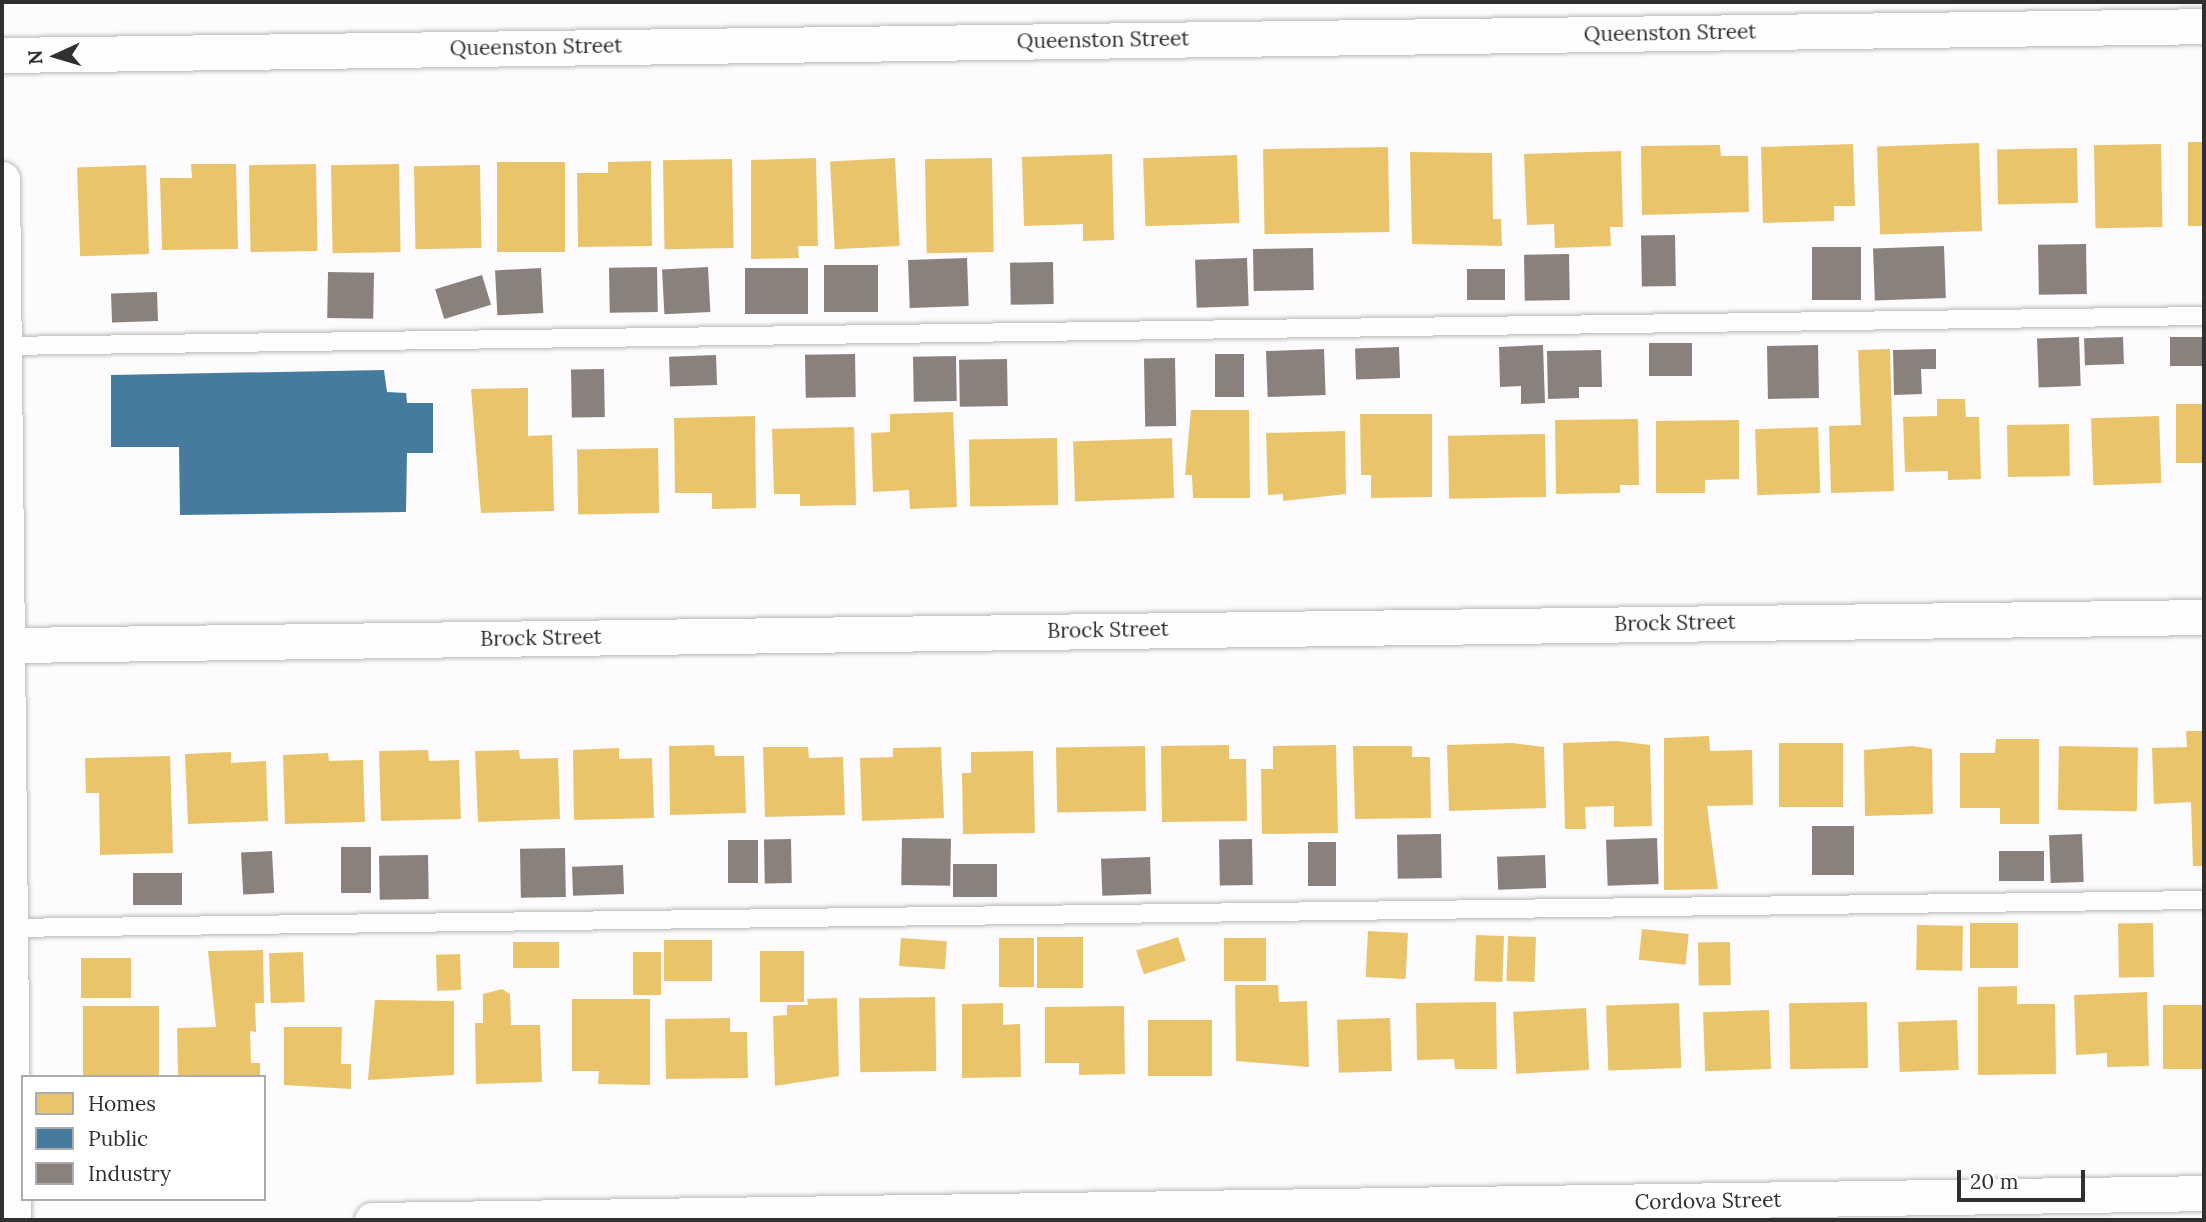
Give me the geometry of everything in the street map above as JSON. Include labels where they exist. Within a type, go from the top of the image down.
[{"type":"street","name":"Queenston Street","points":[[2,55],[2204,26]]},
{"type":"street","points":[[2,179],[11,645],[7,928],[13,1220]]},
{"type":"street","name":"Brock Street","points":[[11,645],[2204,617]]},
{"type":"street","name":"Cordova Street","points":[[372,1220],[2204,1193]]},
{"type":"lane","points":[[4,346],[2204,316]]},
{"type":"lane","points":[[7,928],[2204,900]]},
{"type":"building: Homes","points":[[2188,142],[2204,142],[2204,226],[2188,226]]},
{"type":"building: Homes","points":[[1979,143],[1982,231],[1880,235],[1877,147]]},
{"type":"building: Homes","points":[[1853,144],[1855,206],[1834,206],[1834,221],[1763,223],[1761,147]]},
{"type":"building: Homes","points":[[2161,144],[2162,227],[2095,228],[2094,145]]},
{"type":"building: Homes","points":[[1720,145],[1721,156],[1748,156],[1749,212],[1642,215],[1641,146]]},
{"type":"building: Homes","points":[[1388,147],[1389,232],[1265,234],[1263,149]]},
{"type":"building: Homes","points":[[2077,148],[2078,203],[1998,204],[1997,149]]},
{"type":"building: Homes","points":[[1621,151],[1623,227],[1610,227],[1611,246],[1555,248],[1554,224],[1527,225],[1524,154]]},
{"type":"building: Homes","points":[[1410,152],[1492,153],[1493,219],[1501,219],[1502,246],[1412,244]]},
{"type":"building: Homes","points":[[1112,154],[1114,240],[1083,241],[1083,224],[1024,226],[1022,157]]},
{"type":"building: Homes","points":[[1237,155],[1239,223],[1145,226],[1143,158]]},
{"type":"building: Homes","points":[[816,158],[818,246],[798,246],[799,258],[751,259],[751,160]]},
{"type":"building: Homes","points":[[895,158],[900,246],[835,249],[830,161]]},
{"type":"building: Homes","points":[[992,158],[994,252],[927,253],[925,159]]},
{"type":"building: Homes","points":[[732,159],[734,248],[665,249],[663,160]]},
{"type":"building: Homes","points":[[651,161],[652,246],[578,247],[577,173],[608,173],[608,162]]},
{"type":"building: Homes","points":[[497,162],[565,162],[565,252],[497,252]]},
{"type":"building: Homes","points":[[191,164],[236,164],[238,249],[162,250],[160,178],[192,178]]},
{"type":"building: Homes","points":[[316,164],[318,251],[251,252],[249,165]]},
{"type":"building: Homes","points":[[399,164],[401,252],[333,253],[331,165]]},
{"type":"building: Homes","points":[[146,165],[149,254],[80,256],[77,167]]},
{"type":"building: Homes","points":[[480,165],[481,248],[415,249],[414,166]]},
{"type":"building: Homes","points":[[1890,349],[1894,491],[1831,493],[1829,426],[1861,425],[1858,350]]},
{"type":"building: Homes","points":[[528,388],[528,436],[552,435],[554,511],[481,513],[471,389]]},
{"type":"building: Homes","points":[[1937,399],[1965,399],[1966,417],[1979,417],[1981,479],[1948,480],[1948,471],[1905,472],[1903,417],[1937,416]]},
{"type":"building: Homes","points":[[2176,404],[2204,404],[2204,463],[2176,463]]},
{"type":"building: Homes","points":[[1191,410],[1249,410],[1250,498],[1193,498],[1192,475],[1185,475]]},
{"type":"building: Homes","points":[[953,412],[957,507],[910,509],[909,490],[873,492],[871,433],[890,432],[890,414]]},
{"type":"building: Homes","points":[[1360,414],[1432,414],[1432,497],[1371,498],[1371,475],[1361,475]]},
{"type":"building: Homes","points":[[755,416],[756,508],[712,509],[712,493],[675,493],[674,418]]},
{"type":"building: Homes","points":[[2159,416],[2161,483],[2093,485],[2091,418]]},
{"type":"building: Homes","points":[[1638,419],[1639,485],[1620,485],[1620,493],[1556,494],[1555,420]]},
{"type":"building: Homes","points":[[1739,420],[1739,479],[1705,480],[1705,493],[1656,493],[1656,421]]},
{"type":"building: Homes","points":[[2069,424],[2070,476],[2008,477],[2007,425]]},
{"type":"building: Homes","points":[[854,427],[856,505],[800,506],[800,494],[774,494],[772,429]]},
{"type":"building: Homes","points":[[1818,427],[1820,493],[1757,495],[1755,429]]},
{"type":"building: Homes","points":[[1345,431],[1346,494],[1283,501],[1283,494],[1268,495],[1266,433]]},
{"type":"building: Homes","points":[[1545,434],[1546,497],[1449,499],[1448,436]]},
{"type":"building: Homes","points":[[1057,438],[1058,505],[970,507],[969,440]]},
{"type":"building: Homes","points":[[1172,438],[1174,498],[1075,501],[1073,441]]},
{"type":"building: Homes","points":[[658,448],[659,513],[578,514],[577,449]]},
{"type":"building: Homes","points":[[2186,731],[2204,731],[2204,866],[2193,866],[2191,802],[2154,804],[2152,748],[2187,747]]},
{"type":"building: Homes","points":[[1709,736],[1710,751],[1752,750],[1753,805],[1707,806],[1718,889],[1664,890],[1664,738]]},
{"type":"building: Homes","points":[[1996,739],[2039,739],[2039,824],[2000,824],[2000,808],[1960,808],[1960,753],[1995,753]]},
{"type":"building: Homes","points":[[1618,741],[1650,745],[1652,826],[1614,827],[1614,806],[1585,807],[1586,829],[1565,829],[1563,743]]},
{"type":"building: Homes","points":[[1512,743],[1544,747],[1546,808],[1449,811],[1447,745]]},
{"type":"building: Homes","points":[[1779,743],[1843,743],[1843,807],[1779,807]]},
{"type":"building: Homes","points":[[714,745],[715,756],[744,756],[746,813],[670,815],[669,746]]},
{"type":"building: Homes","points":[[1229,745],[1229,759],[1246,759],[1247,821],[1162,822],[1161,746]]},
{"type":"building: Homes","points":[[1336,745],[1338,833],[1262,834],[1261,769],[1273,769],[1273,746]]},
{"type":"building: Homes","points":[[1145,746],[1146,811],[1057,813],[1056,748]]},
{"type":"building: Homes","points":[[1353,746],[1412,746],[1412,757],[1430,757],[1431,818],[1355,819]]},
{"type":"building: Homes","points":[[1912,746],[1932,749],[1933,814],[1865,816],[1864,750]]},
{"type":"building: Homes","points":[[2059,746],[2138,747],[2137,811],[2058,810]]},
{"type":"building: Homes","points":[[763,747],[808,747],[809,758],[843,757],[845,815],[765,817]]},
{"type":"building: Homes","points":[[941,747],[944,818],[862,821],[860,758],[893,757],[893,748]]},
{"type":"building: Homes","points":[[619,748],[619,759],[652,758],[654,818],[574,820],[573,750]]},
{"type":"building: Homes","points":[[428,750],[429,761],[459,760],[461,819],[381,821],[379,751]]},
{"type":"building: Homes","points":[[519,750],[520,759],[558,758],[560,819],[478,822],[475,751]]},
{"type":"building: Homes","points":[[1033,751],[1035,833],[963,834],[962,773],[971,773],[971,752]]},
{"type":"building: Homes","points":[[231,752],[231,763],[266,761],[268,821],[188,824],[185,754]]},
{"type":"building: Homes","points":[[328,753],[329,761],[363,760],[365,822],[285,824],[283,755]]},
{"type":"building: Homes","points":[[170,756],[173,853],[100,855],[99,793],[86,793],[85,758]]},
{"type":"building: Homes","points":[[1970,923],[2018,923],[2018,968],[1970,968]]},
{"type":"building: Homes","points":[[2153,923],[2154,977],[2119,978],[2118,924]]},
{"type":"building: Homes","points":[[1917,925],[1963,926],[1962,971],[1916,970]]},
{"type":"building: Homes","points":[[1642,929],[1689,934],[1686,965],[1639,960]]},
{"type":"building: Homes","points":[[1368,931],[1408,933],[1406,979],[1366,977]]},
{"type":"building: Homes","points":[[1476,935],[1504,936],[1502,982],[1474,981]]},
{"type":"building: Homes","points":[[1508,936],[1536,937],[1534,982],[1506,981]]},
{"type":"building: Homes","points":[[1037,937],[1083,937],[1083,988],[1037,988]]},
{"type":"building: Homes","points":[[1178,937],[1186,961],[1144,974],[1136,951]]},
{"type":"building: Homes","points":[[901,938],[947,941],[945,969],[899,966]]},
{"type":"building: Homes","points":[[999,938],[1034,938],[1034,987],[999,987]]},
{"type":"building: Homes","points":[[1224,938],[1266,938],[1266,981],[1224,981]]},
{"type":"building: Homes","points":[[664,940],[712,940],[712,981],[664,981]]},
{"type":"building: Homes","points":[[513,942],[559,942],[559,968],[513,968]]},
{"type":"building: Homes","points":[[1730,942],[1731,985],[1699,986],[1698,943]]},
{"type":"building: Homes","points":[[263,950],[264,1003],[255,1003],[256,1032],[250,1031],[251,1063],[260,1063],[260,1075],[178,1075],[177,1028],[216,1027],[208,951]]},
{"type":"building: Homes","points":[[760,951],[804,951],[804,1002],[760,1002]]},
{"type":"building: Homes","points":[[303,952],[305,1002],[271,1003],[269,953]]},
{"type":"building: Homes","points":[[633,952],[661,952],[661,995],[633,995]]},
{"type":"building: Homes","points":[[460,954],[461,990],[437,991],[436,955]]},
{"type":"building: Homes","points":[[81,958],[131,958],[131,998],[81,998]]},
{"type":"building: Homes","points":[[1235,985],[1278,985],[1279,1002],[1307,1001],[1309,1067],[1236,1061]]},
{"type":"building: Homes","points":[[2017,986],[2017,1004],[2055,1004],[2056,1074],[1978,1075],[1978,987]]},
{"type":"building: Homes","points":[[502,989],[510,994],[511,1025],[540,1025],[542,1082],[476,1084],[475,1023],[483,1023],[483,994]]},
{"type":"building: Homes","points":[[2147,992],[2149,1066],[2107,1067],[2107,1053],[2076,1055],[2074,995]]},
{"type":"building: Homes","points":[[935,997],[936,1071],[860,1072],[859,998]]},
{"type":"building: Homes","points":[[837,998],[839,1076],[775,1086],[773,1016],[787,1015],[787,1005],[808,1005],[807,999]]},
{"type":"building: Homes","points":[[572,999],[650,999],[650,1085],[598,1084],[599,1071],[572,1071]]},
{"type":"building: Homes","points":[[375,1000],[454,1001],[454,1075],[368,1080]]},
{"type":"building: Homes","points":[[1496,1002],[1497,1069],[1455,1069],[1454,1059],[1417,1060],[1416,1003]]},
{"type":"building: Homes","points":[[1867,1002],[1868,1068],[1790,1069],[1789,1003]]},
{"type":"building: Homes","points":[[1003,1003],[1003,1025],[1020,1024],[1021,1077],[962,1078],[962,1004]]},
{"type":"building: Homes","points":[[1679,1003],[1681,1068],[1608,1071],[1606,1006]]},
{"type":"building: Homes","points":[[2163,1005],[2204,1005],[2204,1069],[2163,1069]]},
{"type":"building: Homes","points":[[83,1006],[159,1006],[159,1075],[83,1075]]},
{"type":"building: Homes","points":[[1124,1006],[1125,1074],[1079,1075],[1079,1063],[1045,1063],[1045,1007]]},
{"type":"building: Homes","points":[[1586,1008],[1589,1070],[1516,1074],[1513,1012]]},
{"type":"building: Homes","points":[[1769,1010],[1771,1069],[1705,1071],[1703,1012]]},
{"type":"building: Homes","points":[[730,1018],[730,1032],[747,1032],[748,1078],[666,1079],[665,1019]]},
{"type":"building: Homes","points":[[1390,1018],[1392,1071],[1339,1073],[1337,1020]]},
{"type":"building: Homes","points":[[1148,1020],[1212,1020],[1212,1076],[1148,1076]]},
{"type":"building: Homes","points":[[1957,1020],[1959,1070],[1900,1072],[1898,1022]]},
{"type":"building: Homes","points":[[284,1027],[342,1027],[341,1064],[351,1064],[351,1089],[284,1085]]},
{"type":"building: Public","points":[[384,370],[387,392],[406,393],[407,403],[433,403],[433,453],[407,453],[406,512],[180,515],[179,447],[111,447],[111,375]]},
{"type":"building: Industry","points":[[1675,235],[1676,286],[1642,287],[1641,236]]},
{"type":"building: Industry","points":[[2086,244],[2087,294],[2039,295],[2038,245]]},
{"type":"building: Industry","points":[[1944,246],[1946,298],[1875,300],[1873,248]]},
{"type":"building: Industry","points":[[1812,247],[1861,247],[1861,300],[1812,300]]},
{"type":"building: Industry","points":[[1313,248],[1314,290],[1254,291],[1253,249]]},
{"type":"building: Industry","points":[[1569,254],[1570,300],[1525,301],[1524,255]]},
{"type":"building: Industry","points":[[967,258],[969,306],[910,308],[908,260]]},
{"type":"building: Industry","points":[[1247,258],[1249,306],[1197,308],[1195,260]]},
{"type":"building: Industry","points":[[1053,262],[1054,304],[1011,305],[1010,263]]},
{"type":"building: Industry","points":[[824,265],[878,265],[878,312],[824,312]]},
{"type":"building: Industry","points":[[657,267],[658,312],[610,313],[609,268]]},
{"type":"building: Industry","points":[[708,267],[710,312],[664,314],[662,269]]},
{"type":"building: Industry","points":[[541,268],[543,313],[497,315],[495,270]]},
{"type":"building: Industry","points":[[745,268],[808,268],[808,314],[745,314]]},
{"type":"building: Industry","points":[[1467,269],[1505,269],[1505,300],[1467,300]]},
{"type":"building: Industry","points":[[328,272],[374,273],[373,319],[327,318]]},
{"type":"building: Industry","points":[[482,275],[491,305],[444,319],[435,289]]},
{"type":"building: Industry","points":[[157,292],[158,321],[112,323],[111,294]]},
{"type":"building: Industry","points":[[2079,337],[2081,386],[2039,387],[2037,338]]},
{"type":"building: Industry","points":[[2123,337],[2124,364],[2085,365],[2084,338]]},
{"type":"building: Industry","points":[[2170,337],[2204,337],[2204,366],[2170,366]]},
{"type":"building: Industry","points":[[1649,343],[1692,343],[1692,376],[1649,376]]},
{"type":"building: Industry","points":[[1543,345],[1545,403],[1521,404],[1521,386],[1500,387],[1499,347]]},
{"type":"building: Industry","points":[[1818,345],[1819,398],[1768,399],[1767,346]]},
{"type":"building: Industry","points":[[1399,347],[1400,378],[1356,380],[1355,349]]},
{"type":"building: Industry","points":[[1324,349],[1326,395],[1268,397],[1266,351]]},
{"type":"building: Industry","points":[[1936,349],[1936,369],[1921,369],[1922,394],[1894,395],[1893,350]]},
{"type":"building: Industry","points":[[1601,350],[1602,387],[1579,387],[1579,398],[1548,399],[1547,351]]},
{"type":"building: Industry","points":[[855,354],[856,397],[806,398],[805,355]]},
{"type":"building: Industry","points":[[1215,354],[1244,354],[1244,397],[1215,397]]},
{"type":"building: Industry","points":[[716,355],[717,385],[670,387],[669,357]]},
{"type":"building: Industry","points":[[956,356],[957,401],[914,402],[913,357]]},
{"type":"building: Industry","points":[[1175,358],[1176,426],[1145,427],[1144,359]]},
{"type":"building: Industry","points":[[1007,359],[1008,406],[960,407],[959,360]]},
{"type":"building: Industry","points":[[604,369],[605,417],[572,418],[571,370]]},
{"type":"building: Industry","points":[[1812,826],[1854,826],[1854,875],[1812,875]]},
{"type":"building: Industry","points":[[1441,834],[1442,878],[1398,879],[1397,835]]},
{"type":"building: Industry","points":[[2082,834],[2084,882],[2051,883],[2049,835]]},
{"type":"building: Industry","points":[[902,838],[951,839],[950,886],[901,885]]},
{"type":"building: Industry","points":[[1657,838],[1659,884],[1608,886],[1606,840]]},
{"type":"building: Industry","points":[[764,839],[791,839],[792,883],[765,883]]},
{"type":"building: Industry","points":[[1252,839],[1253,885],[1220,886],[1219,840]]},
{"type":"building: Industry","points":[[728,840],[758,840],[758,883],[728,883]]},
{"type":"building: Industry","points":[[1308,842],[1336,842],[1336,886],[1308,886]]},
{"type":"building: Industry","points":[[341,847],[371,847],[371,893],[341,893]]},
{"type":"building: Industry","points":[[565,848],[566,897],[521,898],[520,849]]},
{"type":"building: Industry","points":[[272,851],[274,893],[243,895],[241,853]]},
{"type":"building: Industry","points":[[1999,851],[2044,851],[2044,881],[1999,881]]},
{"type":"building: Industry","points":[[428,855],[429,899],[380,900],[379,856]]},
{"type":"building: Industry","points":[[1545,855],[1546,888],[1498,890],[1497,857]]},
{"type":"building: Industry","points":[[1150,857],[1151,894],[1102,896],[1101,859]]},
{"type":"building: Industry","points":[[953,864],[997,864],[997,897],[953,897]]},
{"type":"building: Industry","points":[[623,865],[624,894],[573,896],[572,867]]},
{"type":"building: Industry","points":[[133,873],[182,873],[182,905],[133,905]]}]
